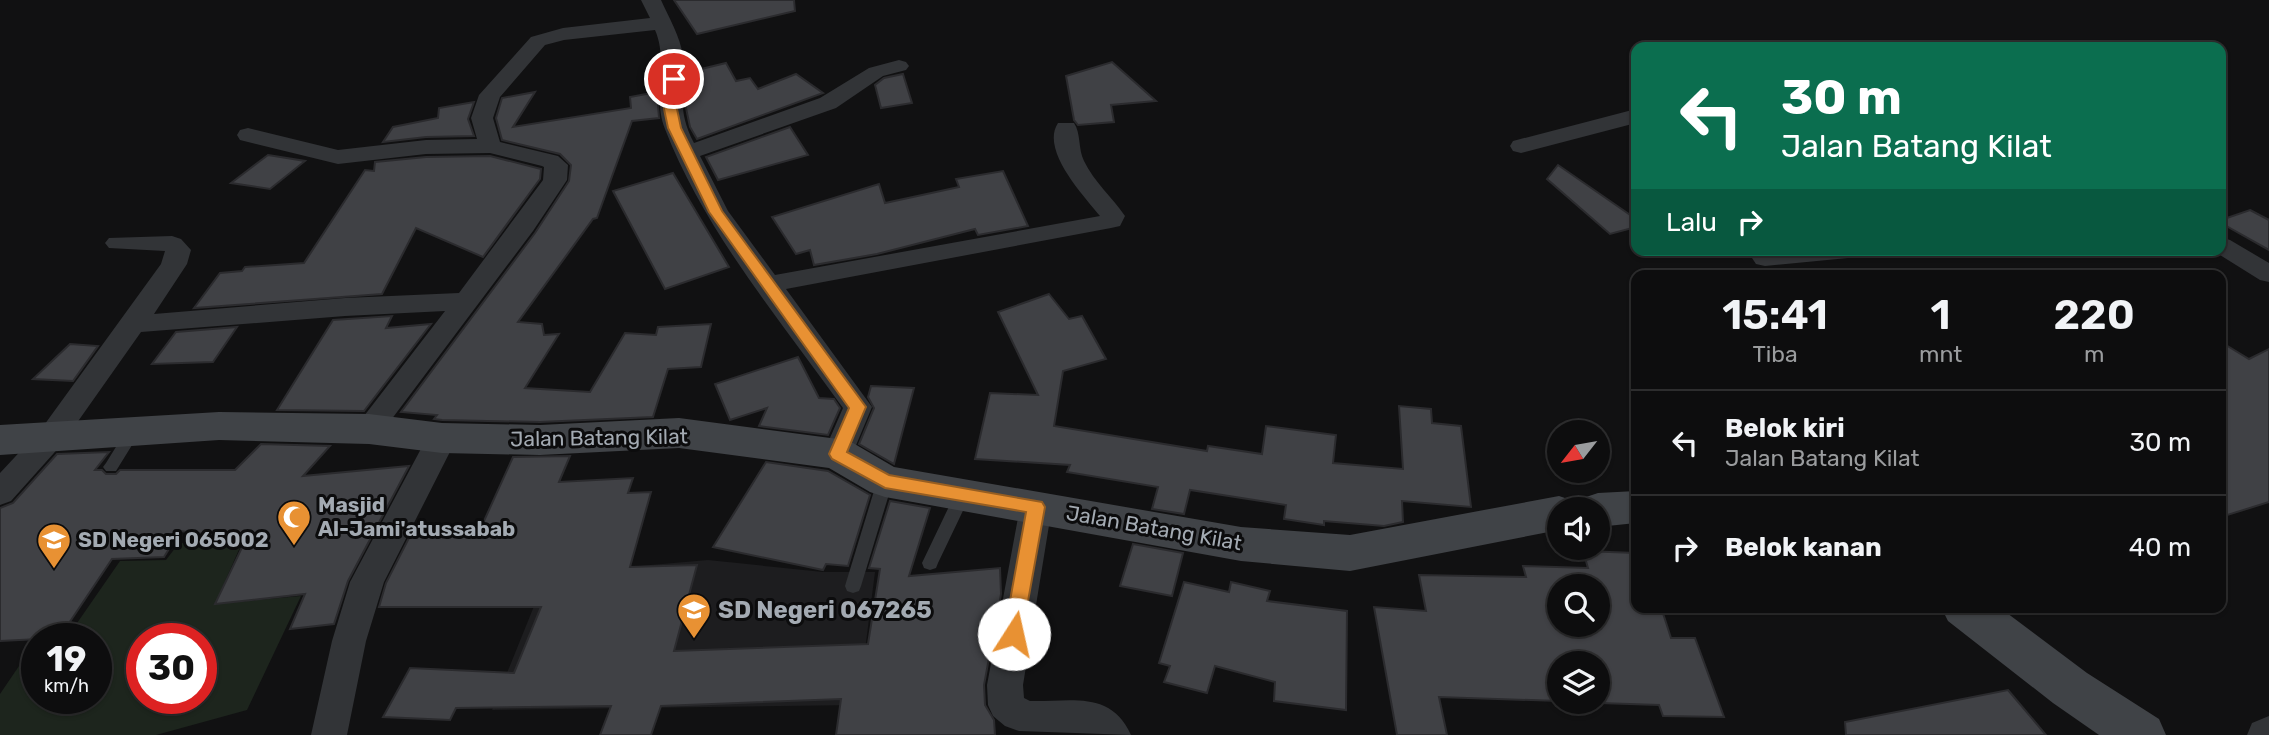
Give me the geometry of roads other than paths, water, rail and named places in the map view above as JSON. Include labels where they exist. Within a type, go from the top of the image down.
[{"type":"street","points":[[651,0],[662,23],[673,58],[670,109],[675,128],[716,212],[771,284],[807,341],[858,407],[838,454]]},
{"type":"street","points":[[490,146],[482,118],[490,95],[538,41],[563,34],[662,23]]},
{"type":"street","points":[[687,153],[828,103],[876,72],[899,66]]},
{"type":"street","points":[[1521,146],[1631,117]]},
{"type":"street","points":[[771,284],[1111,221],[1113,216],[1067,156],[1064,142],[1066,128]]},
{"type":"street","points":[[248,135],[338,157],[426,147],[490,146],[550,161],[556,165],[558,172],[524,226],[369,429]]},
{"type":"street","points":[[0,493],[52,436],[174,264],[178,250],[172,244],[118,243]]},
{"type":"street","points":[[2226,248],[2269,274]]},
{"type":"street","points":[[1765,258],[1786,256]]},
{"type":"street","points":[[133,324],[345,307],[467,301]]},
{"type":"street","name":"Jalan Batang Kilat","points":[[0,440],[219,426],[369,429],[442,438],[540,440],[679,433],[838,454],[885,481],[1241,544],[1350,553],[1547,515]]},
{"type":"street","points":[[329,735],[349,641],[367,582],[442,438]]},
{"type":"street","points":[[1036,507],[1005,685],[1006,705],[1019,715],[1097,719],[1111,729],[1113,735]]},
{"type":"street","points":[[1610,509],[1631,507]]},
{"type":"street","points":[[1972,613],[2070,688],[2141,735]]},
{"type":"street","points":[[2265,735],[2269,732]]},
{"type":"lane","points":[[111,467],[133,432]]},
{"type":"lane","points":[[853,586],[885,481]]},
{"type":"lane","points":[[930,563],[964,493]]},
{"type":"place","name":"Masjid Al-Jami'atussabab","points":[[294,547]]},
{"type":"place","name":"SD Negeri 065002","points":[[54,570]]},
{"type":"place","name":"SD Negeri 067265","points":[[694,640]]}]
